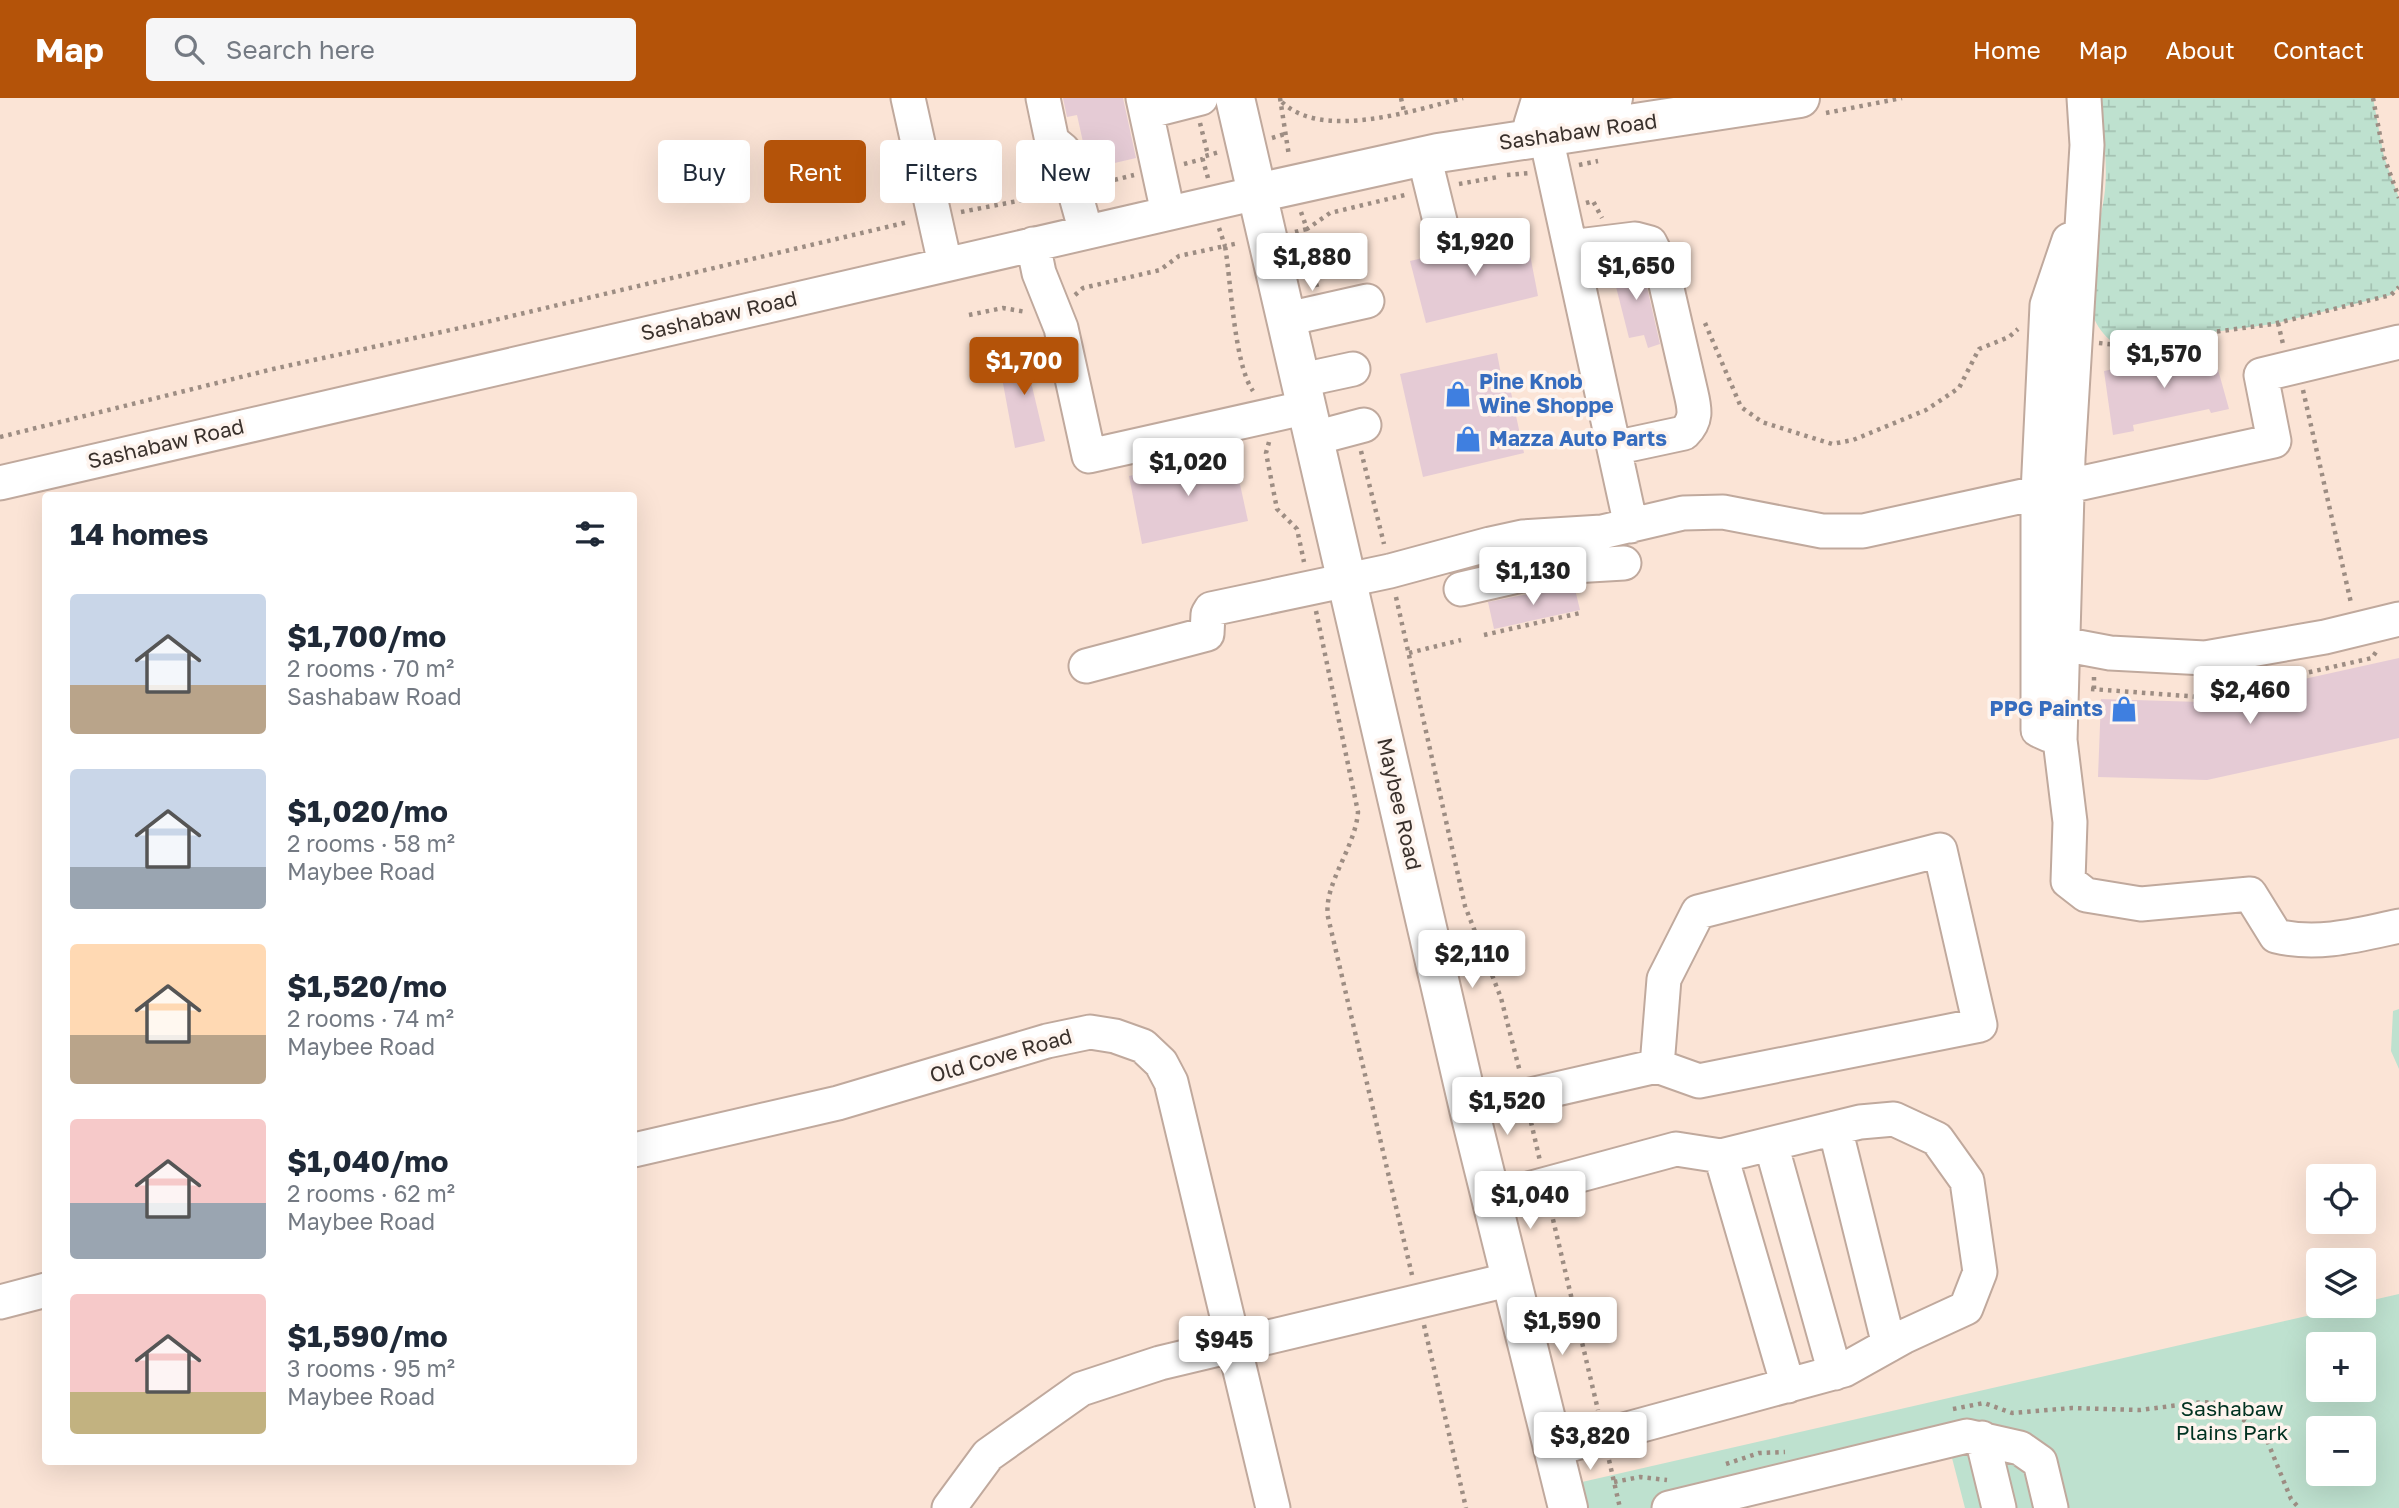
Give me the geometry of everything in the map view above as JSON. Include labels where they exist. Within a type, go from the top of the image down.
[{"type":"main road","name":"Maybee Road","points":[[1235,98],[1469,1109],[1568,1508]]},
{"type":"main road","name":"Sashabaw Road","points":[[1257,193],[1431,154],[1613,98]]},
{"type":"main road","name":"Sashabaw Road","points":[[1539,119],[1800,98]]},
{"type":"street","points":[[908,98],[945,264]]},
{"type":"street","points":[[1043,98],[1052,141],[1063,150],[1086,232]]},
{"type":"street","points":[[1168,214],[1145,105],[1202,98]]},
{"type":"street","points":[[2084,98],[2087,145],[2081,208],[2047,304],[2061,319],[2053,489],[2050,642],[2038,730],[2060,740],[2070,822],[2068,881],[2086,895],[2141,904],[2249,894],[2276,936],[2302,942],[2355,936],[2399,926]]},
{"type":"street","points":[[1539,119],[1631,526]]},
{"type":"street","points":[[1431,154],[1446,219]]},
{"type":"street","name":"Sashabaw Road","points":[[0,483],[1257,193]]},
{"type":"street","points":[[1570,247],[1635,239],[1650,243],[1662,267],[1695,412],[1691,425],[1684,433],[1615,453]]},
{"type":"street","points":[[1034,244],[1039,273],[1060,328],[1089,456],[1308,408],[1364,425]]},
{"type":"street","points":[[1287,319],[1367,301]]},
{"type":"street","points":[[1087,666],[1208,634],[1208,614],[1211,609],[1348,580],[1522,537],[1631,526],[1683,513],[1723,512],[1822,531],[1863,531],[2274,441],[2261,375],[2399,342]]},
{"type":"street","points":[[1308,408],[1353,369]]},
{"type":"street","points":[[1461,589],[1556,567],[1624,563]]},
{"type":"street","points":[[2050,642],[2110,653],[2205,658],[2325,637],[2399,619]]},
{"type":"street","points":[[1469,1109],[1657,1066],[1699,1081],[1980,1025],[1940,850],[1698,912],[1664,979],[1657,1066]]},
{"type":"street","name":"Old Cove Road","points":[[637,1149],[838,1104],[1047,1041],[1090,1032],[1115,1036],[1143,1046],[1161,1063],[1171,1082],[1273,1508]]},
{"type":"street","points":[[1491,1199],[1676,1149],[1721,1156],[1835,1128],[1894,1119],[1937,1139],[1967,1181],[1980,1272],[1966,1308],[1835,1373],[1554,1449]]},
{"type":"street","points":[[1835,1128],[1889,1345]]},
{"type":"street","points":[[1771,1144],[1835,1373]]},
{"type":"street","points":[[1721,1156],[1788,1386]]},
{"type":"street","points":[[949,1508],[988,1455],[1081,1389],[1160,1363],[1512,1279]]},
{"type":"street","points":[[0,1302],[42,1291]]},
{"type":"street","points":[[1677,1507],[1967,1436],[2020,1448],[2040,1462],[2051,1508]]},
{"type":"street","points":[[1982,1438],[1999,1508]]},
{"type":"path","points":[[1401,98],[1404,112]]},
{"type":"path","points":[[1281,100],[1291,111],[1321,120],[1343,121],[1404,112],[1463,98]]},
{"type":"path","points":[[2373,98],[2384,157],[2399,198]]},
{"type":"path","points":[[1281,100],[1284,132]]},
{"type":"path","points":[[1581,165],[1583,177]]},
{"type":"path","points":[[1584,190],[1585,203],[1593,201],[1602,219],[1614,220]]},
{"type":"path","points":[[0,438],[273,369],[478,324],[831,238],[934,217]]},
{"type":"path","points":[[1221,236],[1231,284],[1232,312],[1250,388],[1260,400],[1269,440],[1266,453],[1277,509],[1297,528],[1358,811],[1352,843],[1327,900],[1328,917],[1466,1508]]},
{"type":"path","points":[[969,315],[1003,309],[1035,312],[1066,306],[1083,288],[1160,270],[1179,256],[1225,246]]},
{"type":"path","points":[[1702,312],[1709,337],[1741,407],[1762,422],[1832,444],[1853,440],[1926,410],[1959,388],[1979,349],[2009,337],[2031,318],[2088,320],[2099,342],[2117,345],[2278,323],[2391,295],[2399,287]]},
{"type":"path","points":[[2278,323],[2286,355]]},
{"type":"path","points":[[2300,376],[2352,608]]},
{"type":"path","points":[[1370,478],[1465,906],[1501,998],[1620,1508]]},
{"type":"path","points":[[1484,635],[1580,613]]},
{"type":"path","points":[[1409,653],[1461,640]]},
{"type":"green space","points":[[2101,98],[2373,98],[2384,157],[2399,198],[2399,287],[2391,295],[2273,324],[2117,345],[2101,331],[2092,314],[2089,294],[2093,252],[2106,179]]},
{"type":"green space","points":[[2399,1009],[2399,1069],[2391,1051],[2393,1011]]},
{"type":"green space","name":"Sashabaw Plains Park","points":[[2399,1294],[2399,1508],[1965,1508],[1952,1458],[1733,1508],[1587,1508],[1582,1482],[2306,1316],[2376,1318],[2376,1299]]},
{"type":"building","points":[[1063,98],[1123,98],[1136,158],[1115,163],[1115,140],[1083,140],[1077,115],[1067,117]]},
{"type":"building","points":[[1526,234],[1538,296],[1426,323],[1410,261]]},
{"type":"building","points":[[1637,260],[1644,274],[1660,344],[1648,348],[1644,335],[1629,338],[1611,267]]},
{"type":"building","points":[[2212,348],[2229,409],[2211,413],[2209,409],[2133,425],[2134,431],[2113,435],[2104,371]]},
{"type":"building","points":[[1041,352],[1048,378],[1031,382],[1045,441],[1015,448],[999,362]]},
{"type":"building","points":[[1497,353],[1503,385],[1509,383],[1524,453],[1423,477],[1400,374]]},
{"type":"building","points":[[1233,452],[1248,521],[1142,544],[1129,476],[1166,468],[1174,457],[1182,455],[1194,461]]},
{"type":"building","points":[[1574,585],[1580,610],[1494,629],[1488,602]]},
{"type":"building","points":[[2399,658],[2399,738],[2207,780],[2098,777],[2101,699],[2201,702]]},
{"type":"place","name":"Pine Knob Wine Shoppe","points":[[1458,394]]},
{"type":"place","name":"Mazza Auto Parts","points":[[1468,439]]},
{"type":"place","name":"PPG Paints","points":[[2124,709]]}]
